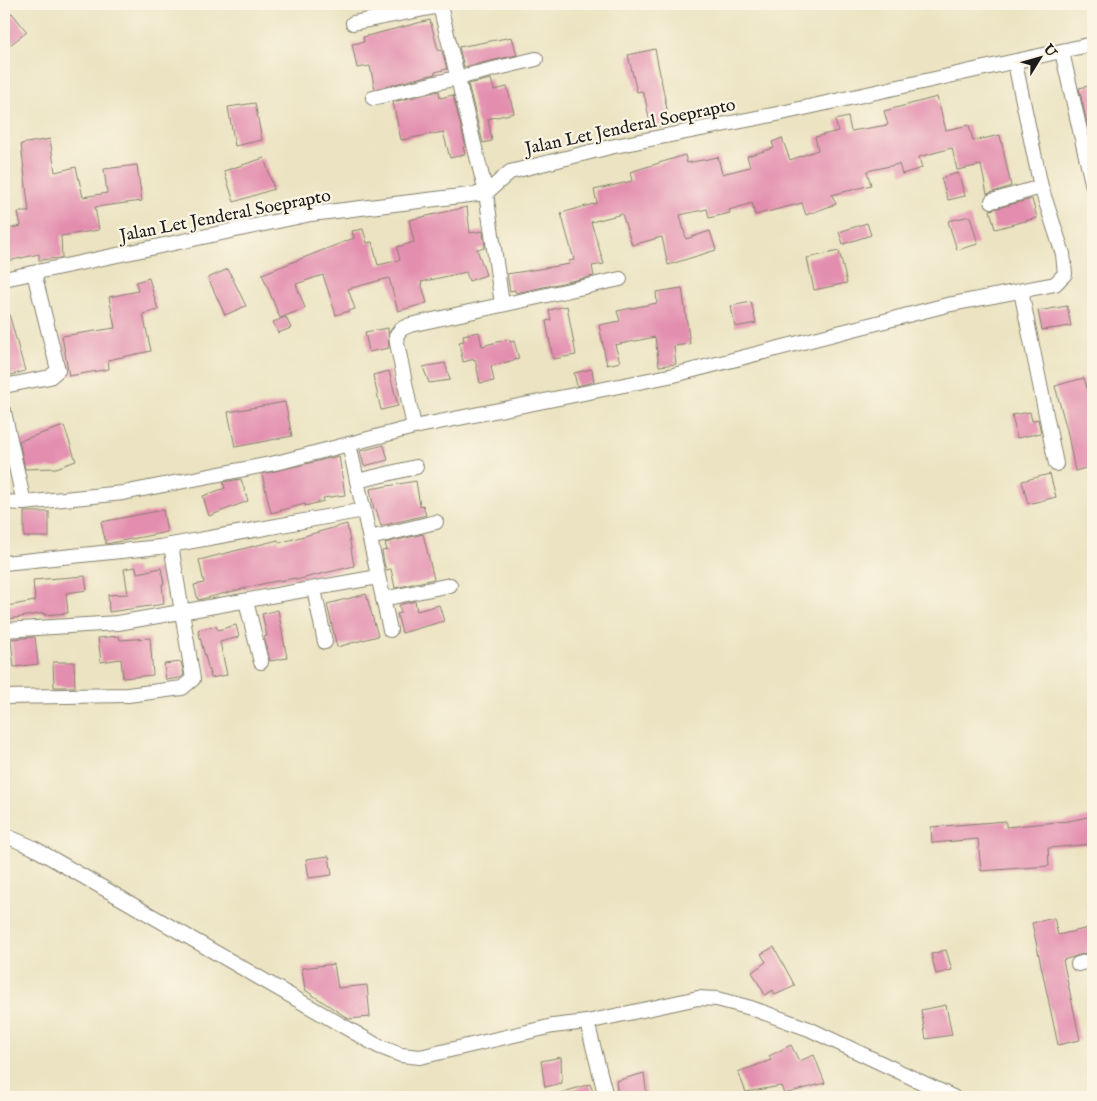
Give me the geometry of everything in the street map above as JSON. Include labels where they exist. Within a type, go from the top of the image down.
[{"type":"street","points":[[353,23],[440,6],[486,193],[502,304]]},
{"type":"street","name":"Jalan Let Jenderal Soeprapto","points":[[4,279],[311,214],[486,193],[510,172],[610,147],[777,114],[1015,63],[1093,44]]},
{"type":"street","points":[[1062,52],[1093,187]]},
{"type":"street","points":[[373,98],[536,60]]},
{"type":"street","points":[[4,502],[24,503],[123,493],[280,462],[414,427],[674,375],[947,305],[1055,284],[1064,278],[1066,272],[1063,254],[1041,187],[1015,63]]},
{"type":"street","points":[[992,201],[1041,187]]},
{"type":"street","points":[[4,386],[53,376],[58,370],[34,273]]},
{"type":"street","points":[[414,427],[397,343],[398,332],[410,325],[620,279]]},
{"type":"street","points":[[1021,291],[1056,464]]},
{"type":"street","points":[[4,412],[24,503]]},
{"type":"street","points":[[349,444],[390,630]]},
{"type":"street","points":[[357,481],[416,467]]},
{"type":"street","points":[[4,563],[171,545],[364,510]]},
{"type":"street","points":[[370,538],[436,522]]},
{"type":"street","points":[[4,697],[128,695],[185,687],[193,679],[180,612],[171,545]]},
{"type":"street","points":[[4,630],[118,623],[378,577]]},
{"type":"street","points":[[383,599],[450,585]]},
{"type":"street","points":[[314,589],[325,642]]},
{"type":"street","points":[[246,601],[260,662]]},
{"type":"street","points":[[4,835],[32,847],[378,1046],[401,1055],[420,1057],[527,1031],[587,1022],[698,998],[717,999],[751,1008],[810,1030],[953,1097]]},
{"type":"street","points":[[1078,964],[1093,960]]},
{"type":"street","points":[[587,1022],[606,1097]]},
{"type":"building","points":[[12,13],[27,32],[10,45],[4,37],[4,20]]},
{"type":"building","points":[[430,20],[438,50],[442,51],[447,69],[435,72],[435,74],[375,89],[370,66],[357,68],[352,44],[364,42],[363,37]]},
{"type":"building","points":[[512,37],[517,55],[464,67],[459,47]]},
{"type":"building","points":[[655,49],[670,124],[651,128],[645,98],[642,91],[637,92],[628,55]]},
{"type":"building","points":[[491,79],[494,90],[507,87],[514,113],[488,119],[492,141],[483,143],[468,84]]},
{"type":"building","points":[[1093,85],[1093,144],[1092,145],[1079,88]]},
{"type":"building","points":[[439,91],[440,98],[453,95],[466,147],[463,147],[465,154],[450,158],[443,132],[401,140],[393,102]]},
{"type":"building","points":[[937,97],[946,130],[969,125],[973,141],[1000,135],[1011,186],[987,194],[981,165],[957,170],[952,148],[919,157],[922,168],[902,174],[899,164],[867,171],[871,185],[832,195],[836,204],[806,215],[802,203],[755,215],[752,203],[729,210],[730,213],[709,218],[707,209],[680,215],[686,239],[710,231],[716,250],[668,265],[662,237],[632,245],[622,214],[591,222],[604,264],[592,266],[594,276],[516,293],[515,290],[510,291],[507,274],[570,264],[569,261],[574,260],[561,213],[597,203],[594,190],[632,181],[630,172],[685,155],[687,163],[718,157],[722,174],[750,167],[747,156],[774,148],[772,142],[782,138],[790,160],[818,150],[815,137],[838,131],[835,120],[848,117],[851,131],[888,125],[884,111]]},
{"type":"building","points":[[255,103],[262,140],[235,146],[228,107]]},
{"type":"building","points":[[50,139],[55,172],[76,167],[83,197],[107,193],[104,169],[137,165],[142,201],[95,207],[99,230],[61,236],[62,258],[39,260],[39,254],[8,261],[4,230],[21,226],[18,212],[29,212],[21,144]]},
{"type":"building","points":[[264,158],[274,189],[234,202],[224,171]]},
{"type":"building","points":[[958,173],[965,196],[948,200],[941,178]]},
{"type":"building","points":[[1032,199],[1037,218],[995,229],[990,210]]},
{"type":"building","points":[[467,207],[470,233],[483,231],[485,248],[477,249],[486,275],[469,281],[466,272],[421,282],[427,303],[398,311],[389,278],[348,289],[355,309],[336,315],[323,275],[296,284],[305,308],[280,318],[262,274],[354,238],[352,231],[363,229],[367,243],[372,242],[378,265],[400,260],[397,247],[414,242],[409,220]]},
{"type":"building","points":[[970,216],[978,244],[957,250],[948,221]]},
{"type":"building","points":[[867,223],[871,235],[843,244],[839,232]]},
{"type":"building","points":[[839,251],[847,283],[814,290],[807,258]]},
{"type":"building","points":[[228,269],[246,306],[225,315],[208,278]]},
{"type":"building","points":[[149,278],[158,310],[143,314],[151,351],[108,360],[109,369],[69,376],[62,336],[115,328],[109,297],[138,291],[136,282]]},
{"type":"building","points":[[682,288],[690,344],[674,346],[676,364],[659,366],[655,337],[615,345],[620,362],[607,365],[599,325],[620,321],[617,311],[657,303],[656,292]]},
{"type":"building","points":[[751,302],[756,323],[735,327],[731,306]]},
{"type":"building","points":[[567,306],[576,355],[553,359],[546,321],[551,320],[549,310]]},
{"type":"building","points":[[1067,306],[1071,326],[1042,330],[1038,311]]},
{"type":"building","points":[[7,307],[25,371],[4,377],[4,308]]},
{"type":"building","points":[[286,317],[291,328],[278,333],[273,322]]},
{"type":"building","points":[[388,328],[389,348],[369,352],[365,332]]},
{"type":"building","points":[[479,332],[482,346],[509,339],[510,342],[514,341],[519,359],[491,366],[494,381],[480,383],[475,359],[463,362],[459,342],[464,341],[463,335]]},
{"type":"building","points":[[445,363],[450,380],[429,383],[423,367]]},
{"type":"building","points":[[592,369],[594,382],[577,386],[574,373]]},
{"type":"building","points":[[389,371],[398,406],[381,410],[373,375]]},
{"type":"building","points":[[1084,378],[1093,408],[1093,466],[1075,471],[1067,430],[1055,386]]},
{"type":"building","points":[[285,402],[292,436],[235,447],[228,412]]},
{"type":"building","points":[[1030,412],[1032,421],[1038,419],[1041,433],[1017,438],[1012,415]]},
{"type":"building","points":[[64,426],[76,461],[56,468],[25,469],[19,441]]},
{"type":"building","points":[[384,445],[388,460],[364,466],[360,451]]},
{"type":"building","points":[[339,456],[345,495],[323,498],[324,501],[271,513],[262,474]]},
{"type":"building","points":[[1050,474],[1056,497],[1028,504],[1022,481]]},
{"type":"building","points":[[241,479],[248,501],[209,516],[203,496],[225,488],[223,482]]},
{"type":"building","points":[[416,481],[420,506],[423,505],[426,515],[381,526],[376,509],[374,510],[370,489]]},
{"type":"building","points":[[163,510],[167,532],[106,544],[101,522]]},
{"type":"building","points":[[24,512],[49,512],[49,537],[24,537]]},
{"type":"building","points":[[347,524],[354,566],[296,580],[296,578],[266,583],[198,600],[194,585],[204,583],[199,560],[278,540],[279,543]]},
{"type":"building","points":[[423,534],[434,579],[395,588],[391,569],[386,570],[384,563],[382,551],[387,550],[385,543]]},
{"type":"building","points":[[136,567],[137,573],[161,568],[164,584],[162,584],[164,604],[109,612],[108,595],[128,594],[124,569]]},
{"type":"building","points":[[85,576],[87,590],[66,593],[68,613],[44,615],[44,613],[9,619],[7,606],[35,601],[33,580]]},
{"type":"building","points":[[366,594],[378,636],[337,647],[327,604]]},
{"type":"building","points":[[415,601],[417,611],[439,605],[444,621],[402,633],[397,614],[401,613],[399,605]]},
{"type":"building","points":[[278,610],[287,658],[270,661],[264,637],[267,636],[262,614]]},
{"type":"building","points":[[236,625],[239,637],[220,642],[227,675],[211,678],[198,630],[216,626],[218,630]]},
{"type":"building","points":[[119,636],[120,640],[150,638],[153,675],[123,678],[121,659],[101,662],[98,638]]},
{"type":"building","points":[[35,637],[38,664],[14,667],[11,639]]},
{"type":"building","points":[[53,662],[74,662],[75,687],[54,687]]},
{"type":"building","points":[[181,662],[184,675],[180,678],[166,680],[164,664]]},
{"type":"building","points":[[1093,816],[1093,844],[1048,848],[1049,866],[981,871],[978,839],[932,843],[931,827],[1006,821],[1006,827],[1068,821]]},
{"type":"building","points":[[329,856],[332,875],[309,878],[306,859]]},
{"type":"building","points":[[1054,918],[1058,935],[1093,927],[1093,951],[1063,960],[1080,1040],[1058,1045],[1032,923]]},
{"type":"building","points":[[774,947],[795,986],[775,995],[773,990],[765,995],[752,972],[766,962],[761,954]]},
{"type":"building","points":[[946,950],[952,970],[936,974],[931,954]]},
{"type":"building","points":[[334,964],[338,988],[367,985],[370,1017],[349,1019],[305,990],[302,968]]},
{"type":"building","points":[[946,1005],[952,1035],[926,1039],[921,1010]]},
{"type":"building","points":[[791,1045],[799,1061],[814,1055],[825,1083],[784,1094],[781,1086],[746,1092],[738,1072],[771,1060],[769,1056]]},
{"type":"building","points":[[561,1057],[562,1083],[545,1087],[541,1061]]},
{"type":"building","points":[[644,1073],[647,1097],[618,1097],[616,1081]]},
{"type":"building","points":[[590,1084],[595,1097],[557,1097],[557,1094]]}]
